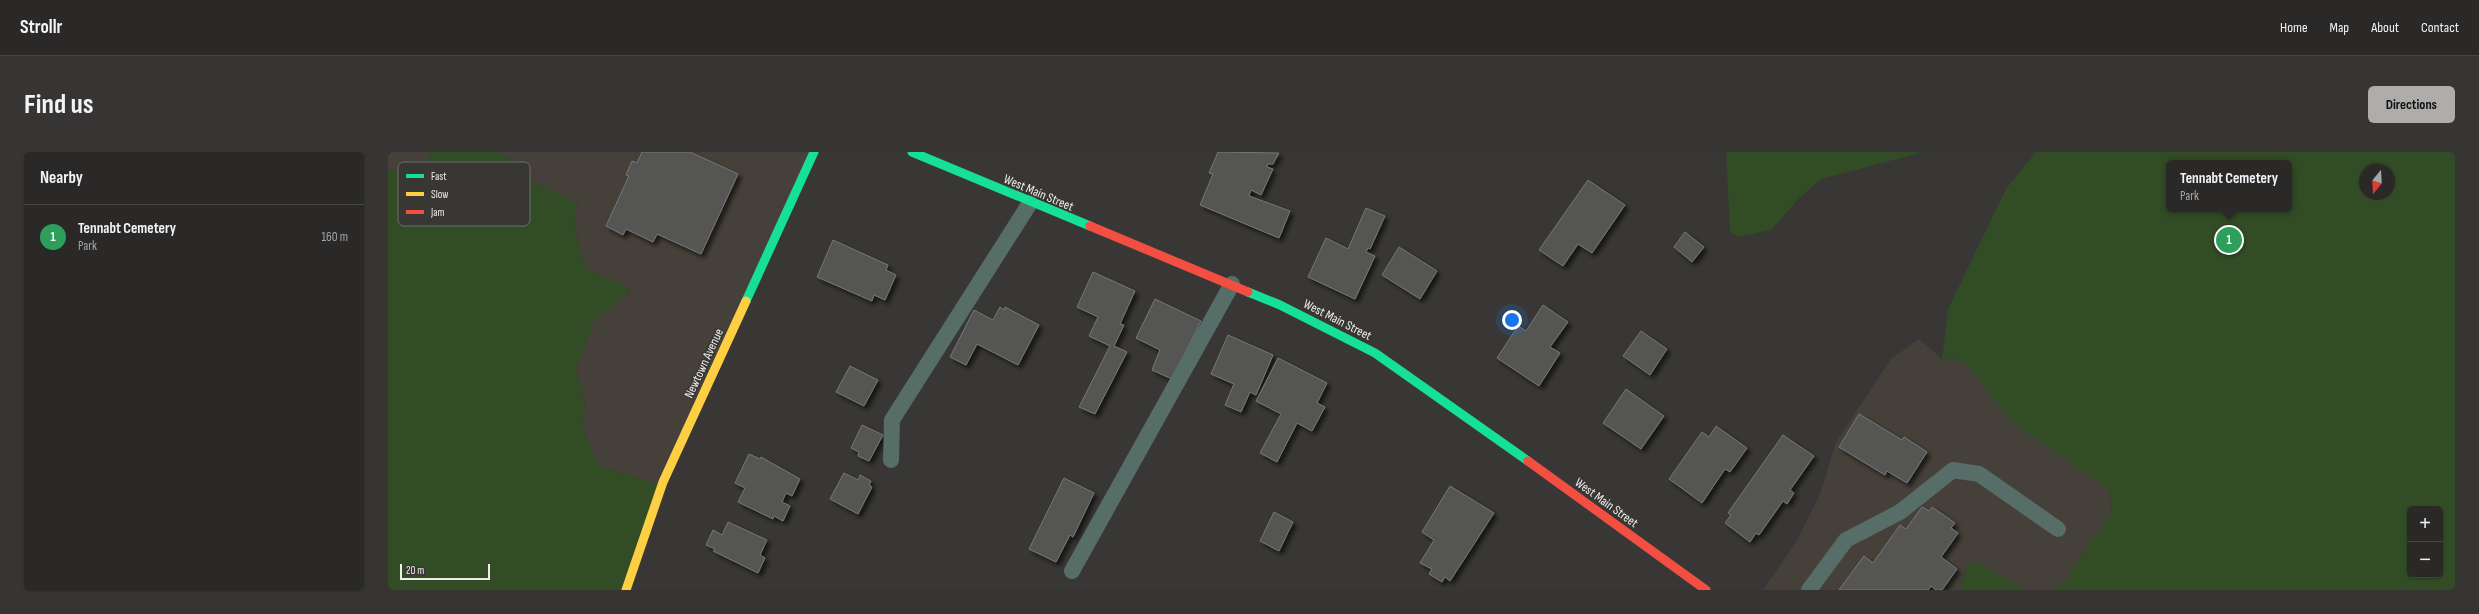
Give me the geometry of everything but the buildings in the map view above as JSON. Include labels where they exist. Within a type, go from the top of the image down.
[{"type":"main road","name":"Newtown Avenue","points":[[626,590],[663,482],[814,152]]},
{"type":"main road","name":"West Main Street","points":[[912,152],[1030,203],[1232,284],[1324,325],[1375,354],[1515,451],[1706,590]]},
{"type":"lane","points":[[892,460],[892,420],[1030,203]]},
{"type":"lane","points":[[1072,571],[1232,284]]},
{"type":"lane","points":[[1809,590],[1846,540],[1900,512],[1953,470],[1979,474],[2058,529]]},
{"type":"shaded area","points":[[388,152],[430,152],[428,162],[398,162],[398,172],[388,170]]},
{"type":"shaded area","points":[[494,152],[812,152],[660,485],[599,466],[582,429],[585,402],[576,368],[594,320],[630,291],[621,284],[585,268],[574,224],[578,203],[532,182],[530,175],[530,162],[519,162]]},
{"type":"shaded area","points":[[1919,339],[1942,359],[1958,360],[1967,365],[2014,424],[2109,489],[2112,511],[2064,582],[2050,590],[2026,590],[1976,561],[1967,565],[1960,590],[1763,590],[1796,542],[1821,492],[1836,442],[1891,359]]},
{"type":"green space","points":[[430,152],[494,152],[519,162],[428,162]]},
{"type":"green space","points":[[1726,152],[1924,152],[1821,179],[1799,198],[1771,230],[1739,237],[1730,231]]},
{"type":"green space","points":[[2036,152],[2455,152],[2455,590],[2050,590],[2064,582],[2112,511],[2109,489],[2014,424],[1967,365],[1958,360],[1942,359],[1948,309],[2006,189]]},
{"type":"green space","points":[[388,170],[398,172],[398,226],[530,226],[530,175],[532,182],[578,203],[574,224],[585,268],[621,284],[630,292],[594,321],[576,368],[585,402],[582,429],[599,466],[660,485],[627,590],[388,590]]},
{"type":"green space","points":[[1976,561],[2026,590],[1960,590],[1967,565]]},
{"type":"traffic: fast","points":[[746,301],[814,152]]},
{"type":"traffic: fast","points":[[912,152],[1090,226]]},
{"type":"traffic: fast","points":[[1248,292],[1280,305],[1375,353],[1528,461]]},
{"type":"traffic: slow","points":[[626,590],[663,482],[746,301]]},
{"type":"traffic: jam","points":[[1090,226],[1248,292]]},
{"type":"traffic: jam","points":[[1528,461],[1706,590]]},
{"type":"place","name":"Tennabt Cemetery","points":[[2229,240]]}]
